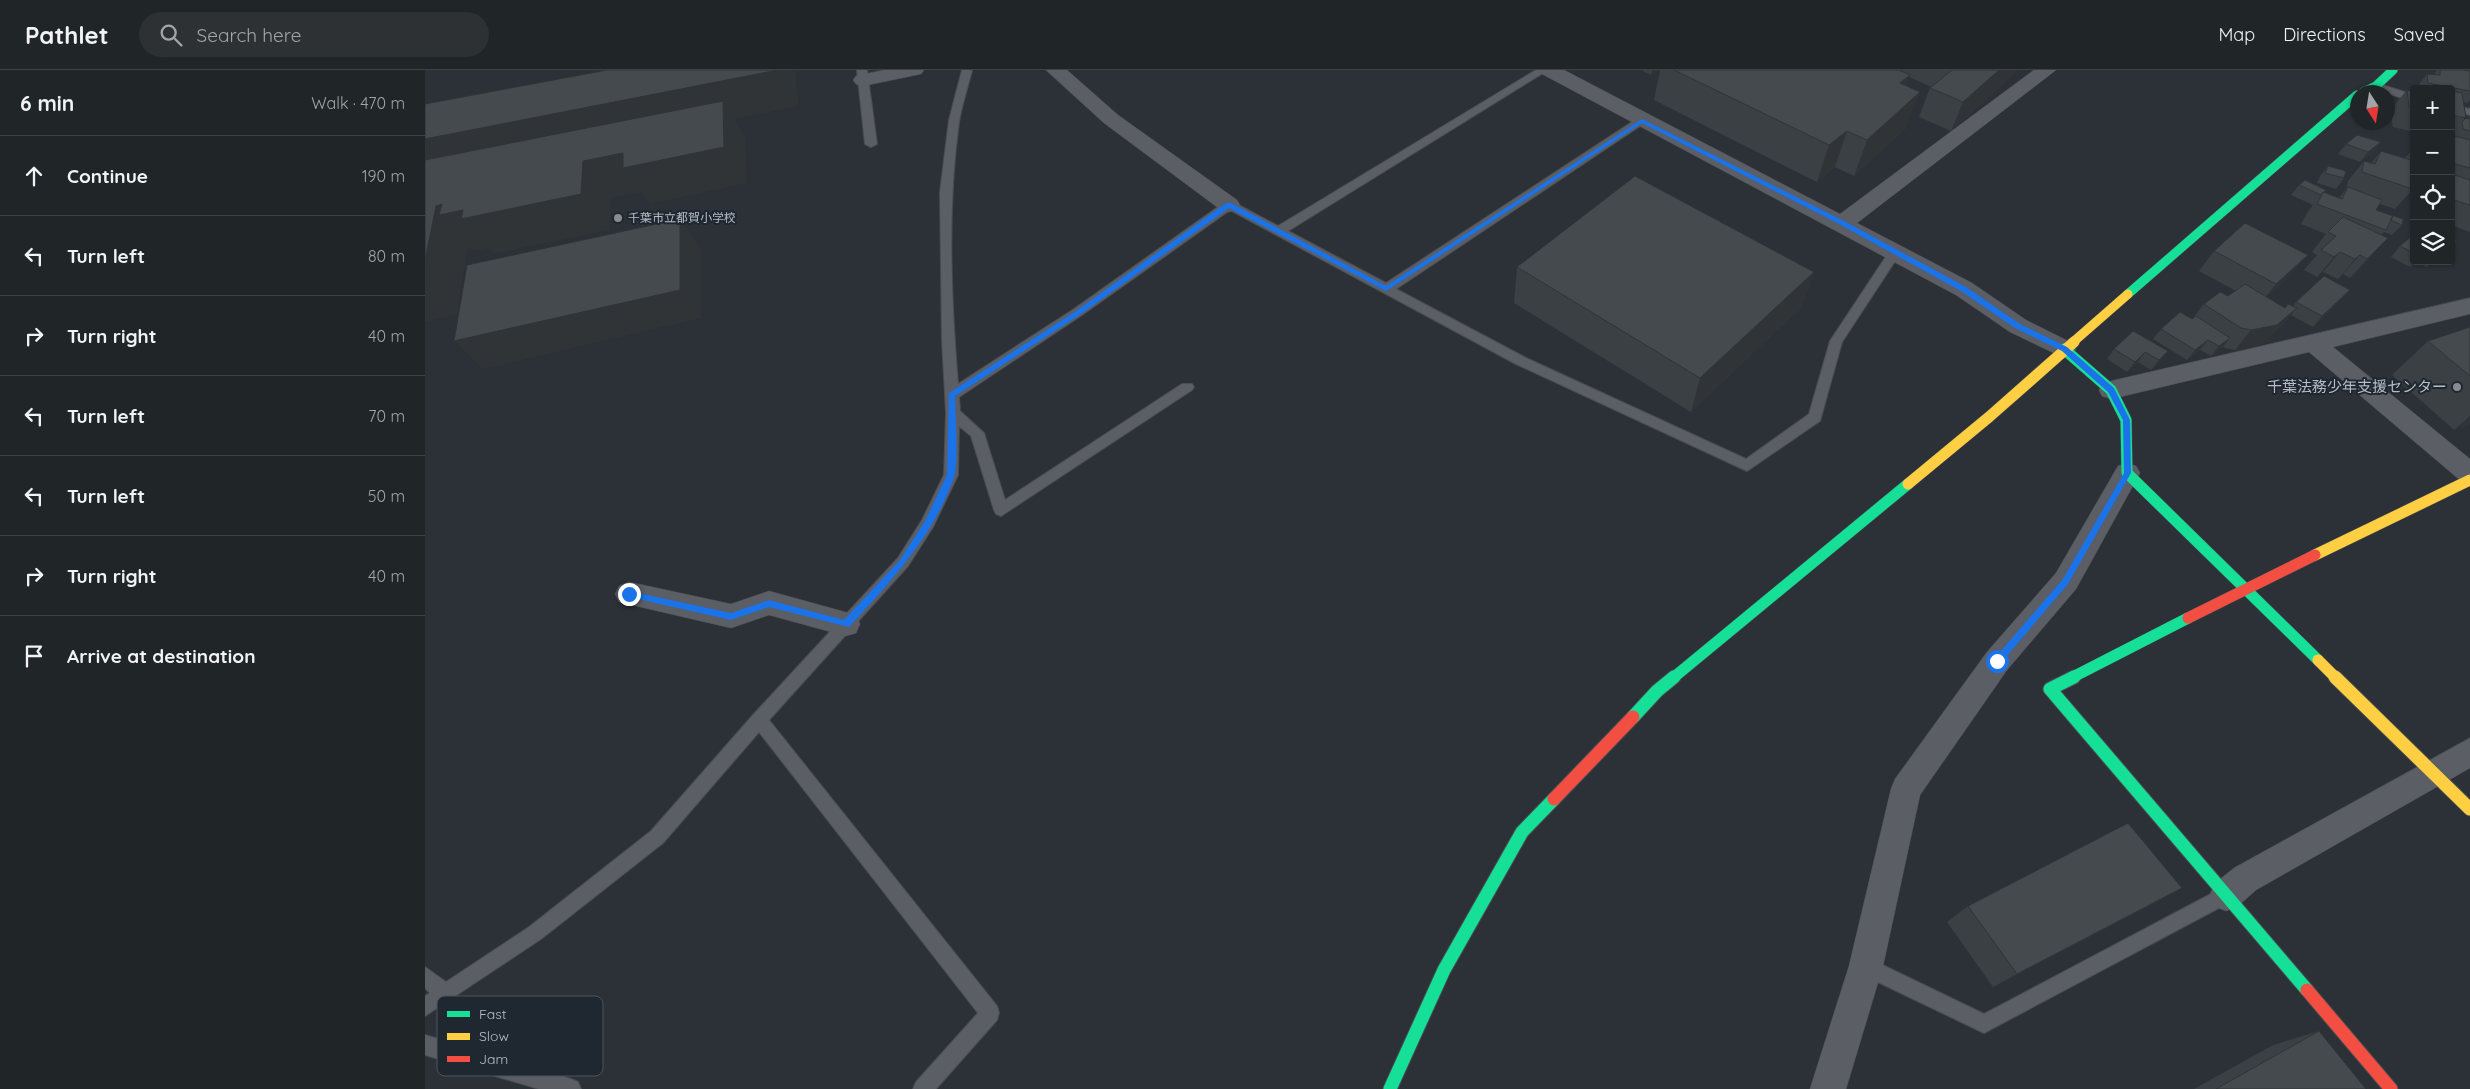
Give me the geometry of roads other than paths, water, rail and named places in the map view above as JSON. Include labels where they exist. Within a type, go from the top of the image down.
[{"type":"street","points":[[863,75],[914,70]]},
{"type":"street","points":[[1549,70],[1964,289],[2017,326],[2064,349],[2111,390],[2126,420],[2127,473],[2065,581],[1997,661],[1906,789],[1866,966],[1828,1089]]},
{"type":"street","points":[[1841,223],[2047,70]]},
{"type":"street","points":[[2377,85],[2393,70]]},
{"type":"street","points":[[1068,72],[1111,119],[1229,205]]},
{"type":"street","points":[[1390,1089],[1444,970],[1522,832],[1657,691],[1989,418],[2064,349],[2350,101]]},
{"type":"street","points":[[2111,390],[2470,306]]},
{"type":"street","points":[[2313,343],[2470,474]]},
{"type":"street","points":[[2127,473],[2247,588],[2470,809]]},
{"type":"street","points":[[2391,1089],[2050,689],[2247,588],[2470,480]]},
{"type":"street","points":[[629,594],[731,616],[769,603],[846,624]]},
{"type":"street","points":[[2226,895],[2245,879],[2470,752]]},
{"type":"lane","points":[[442,996],[535,933],[657,837],[759,720],[903,562],[928,523],[951,475],[953,413],[948,340],[946,192],[954,120],[967,70]]},
{"type":"lane","points":[[1279,232],[1543,70]]},
{"type":"lane","points":[[863,75],[871,144]]},
{"type":"lane","points":[[2395,92],[2410,98]]},
{"type":"lane","points":[[2455,109],[2470,112]]},
{"type":"lane","points":[[1386,289],[1642,120]]},
{"type":"lane","points":[[951,395],[1078,312],[1229,205],[1521,361],[1747,466],[1815,417],[1836,341],[1895,252]]},
{"type":"lane","points":[[953,413],[977,433],[1001,510],[1187,387]]},
{"type":"lane","points":[[759,720],[990,1013],[923,1089]]},
{"type":"lane","points":[[1866,966],[1984,1024],[2226,895]]},
{"type":"lane","points":[[425,976],[445,994]]},
{"type":"lane","points":[[425,1007],[437,999]]},
{"type":"lane","points":[[425,1045],[437,1049]]},
{"type":"lane","points":[[528,1076],[571,1089]]},
{"type":"place","name":"千葉市立都賀小学校","points":[[618,218]]},
{"type":"place","name":"千葉法務少年支援センター","points":[[2457,387]]}]
